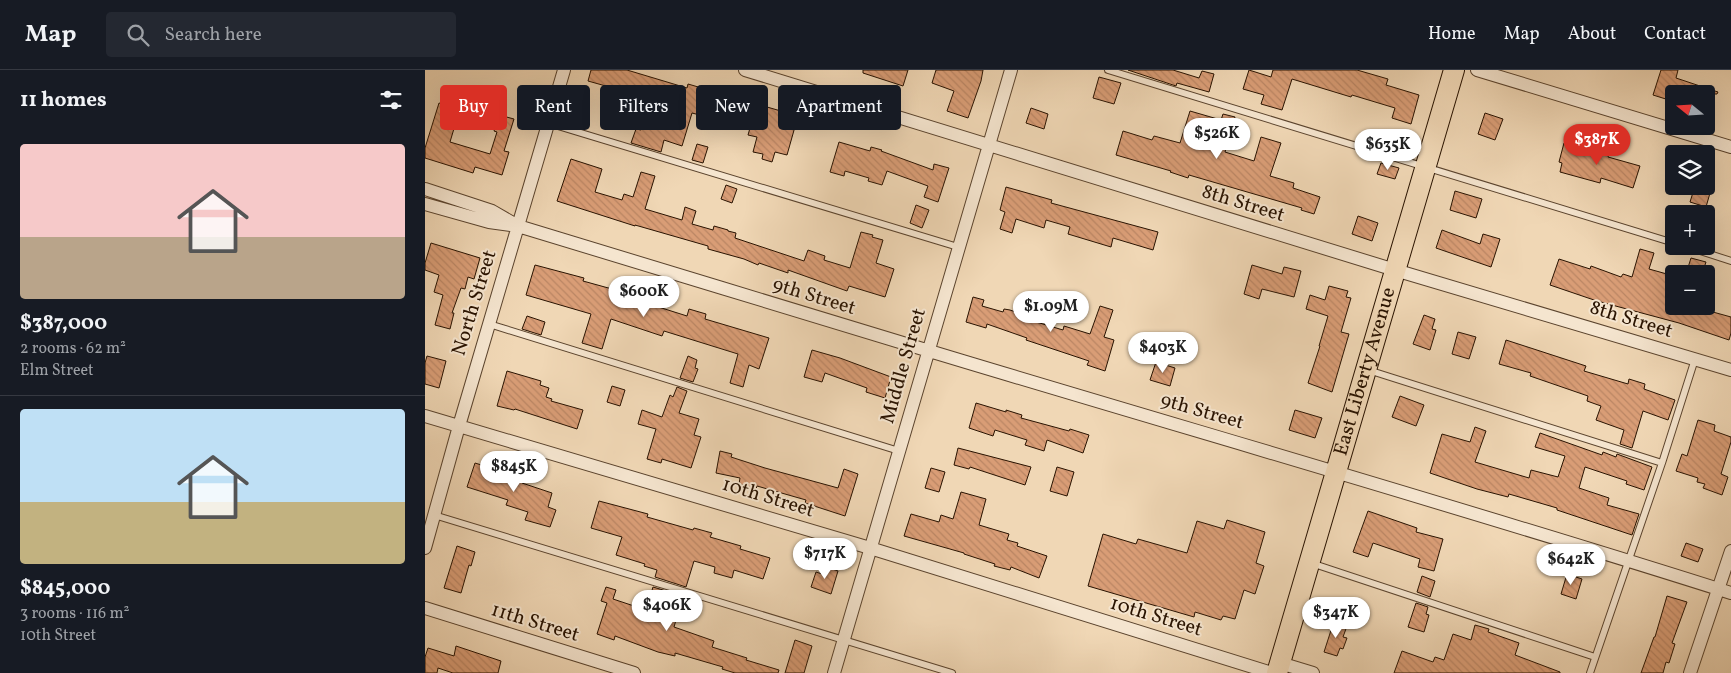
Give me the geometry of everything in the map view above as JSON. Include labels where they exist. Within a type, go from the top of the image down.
[{"type":"main road","name":"East Liberty Avenue","points":[[1276,670],[1310,563],[1365,369],[1454,70]]},
{"type":"street","name":"North Street","points":[[559,85],[564,70]]},
{"type":"street","name":"8th Street","points":[[745,70],[1395,270],[1731,370]]},
{"type":"street","name":"Middle Street","points":[[834,673],[1011,70]]},
{"type":"street","points":[[1477,70],[1731,147]]},
{"type":"street","name":"North Street","points":[[425,548],[546,130]]},
{"type":"street","name":"9th Street","points":[[425,189],[492,211],[518,226]]},
{"type":"street","name":"9th Street","points":[[425,204],[489,222],[518,226],[927,351],[1336,471],[1731,593]]},
{"type":"street","name":"10th Street","points":[[425,416],[1276,670],[1313,673]]},
{"type":"street","points":[[1690,673],[1731,551]]},
{"type":"street","name":"11th Street","points":[[425,608],[634,673]]},
{"type":"lane","points":[[1108,70],[1665,240]]},
{"type":"lane","points":[[571,130],[958,247]]},
{"type":"lane","points":[[1713,255],[1731,261]]},
{"type":"lane","points":[[489,324],[899,450]]},
{"type":"lane","points":[[1590,673],[1662,463],[1695,359]]},
{"type":"lane","points":[[1365,369],[1662,463]]},
{"type":"lane","points":[[434,515],[952,673]]},
{"type":"lane","points":[[1310,563],[1595,657]]},
{"type":"building","points":[[591,70],[627,70],[677,85],[602,85],[588,81]]},
{"type":"building","points":[[863,70],[908,70],[903,86],[863,73]]},
{"type":"building","points":[[936,70],[983,70],[968,118],[947,111],[954,91],[932,83]]},
{"type":"building","points":[[1128,70],[1173,70],[1199,78],[1202,71],[1214,74],[1209,92],[1177,83],[1176,86]]},
{"type":"building","points":[[1249,70],[1271,77],[1273,70],[1357,70],[1388,79],[1386,85],[1419,95],[1411,124],[1392,118],[1395,108],[1292,79],[1282,110],[1261,104],[1264,95],[1243,89]]},
{"type":"building","points":[[1661,70],[1678,70],[1676,78],[1697,85],[1665,85],[1665,99],[1653,95]]},
{"type":"building","points":[[1099,77],[1121,83],[1114,104],[1093,98]]},
{"type":"building","points":[[688,84],[696,86],[696,114],[692,113],[682,146],[664,140],[661,152],[631,143],[636,130],[686,130],[686,88]]},
{"type":"building","points":[[439,103],[440,130],[454,130],[450,142],[490,154],[497,132],[494,130],[507,130],[507,117],[514,119],[504,151],[509,152],[502,175],[475,167],[473,173],[425,158],[425,148]]},
{"type":"building","points":[[768,107],[778,110],[778,130],[794,130],[787,155],[775,152],[772,162],[762,159],[763,154],[753,152],[757,137],[748,135],[749,130],[768,130]]},
{"type":"building","points":[[1031,108],[1048,114],[1044,129],[1026,123]]},
{"type":"building","points":[[1190,111],[1221,120],[1223,114],[1235,117],[1225,152],[1254,161],[1261,137],[1281,143],[1270,176],[1294,183],[1293,188],[1320,197],[1314,214],[1301,210],[1302,208],[1189,175],[1188,178],[1116,155],[1123,131],[1152,140],[1154,136],[1180,143]]},
{"type":"building","points":[[1485,113],[1503,119],[1495,140],[1478,134]]},
{"type":"building","points":[[839,142],[870,151],[871,147],[882,150],[933,170],[934,164],[949,168],[938,202],[924,197],[928,186],[887,171],[882,185],[868,181],[869,178],[845,171],[844,176],[830,172]]},
{"type":"building","points":[[1564,143],[1593,151],[1595,144],[1610,149],[1608,157],[1640,166],[1633,188],[1601,178],[1600,183],[1560,172],[1562,163],[1559,162]]},
{"type":"building","points":[[697,144],[708,147],[703,163],[692,160]]},
{"type":"building","points":[[571,159],[602,169],[595,192],[622,200],[624,194],[633,197],[641,172],[655,176],[645,209],[682,220],[685,207],[696,211],[692,224],[713,230],[714,226],[728,230],[736,233],[735,238],[804,261],[808,250],[825,256],[824,260],[850,268],[861,232],[873,235],[872,237],[883,240],[876,263],[894,269],[885,297],[849,286],[847,291],[788,270],[788,273],[759,263],[758,265],[708,249],[708,246],[635,226],[557,201]]},
{"type":"building","points":[[1381,163],[1399,168],[1395,179],[1377,174]]},
{"type":"building","points":[[726,185],[737,189],[732,203],[721,199]]},
{"type":"building","points":[[1006,187],[1052,200],[1051,203],[1158,232],[1153,250],[1113,238],[1111,247],[1068,234],[1070,227],[1046,220],[1044,228],[1016,219],[1012,233],[1000,229],[1005,212],[1000,210]]},
{"type":"building","points":[[1455,191],[1482,199],[1476,218],[1450,210]]},
{"type":"building","points":[[1692,195],[1709,195],[1707,205],[1690,202]]},
{"type":"building","points":[[916,205],[929,210],[922,228],[910,223]]},
{"type":"building","points":[[1358,216],[1378,223],[1372,241],[1352,234]]},
{"type":"building","points":[[1442,230],[1480,244],[1483,234],[1500,239],[1491,267],[1436,248]]},
{"type":"building","points":[[431,243],[480,258],[474,279],[468,277],[465,289],[461,288],[452,313],[454,313],[450,329],[435,325],[443,295],[434,292],[439,275],[425,270],[425,263]]},
{"type":"building","points":[[1640,249],[1654,253],[1649,269],[1665,273],[1665,315],[1715,315],[1715,313],[1731,317],[1729,340],[1679,323],[1597,301],[1550,285],[1559,259],[1590,269],[1591,266],[1621,277],[1623,274],[1632,277]]},
{"type":"building","points":[[1691,258],[1706,262],[1705,265],[1689,265]]},
{"type":"building","points":[[535,265],[584,278],[583,281],[612,289],[611,292],[687,316],[689,309],[706,314],[705,319],[769,338],[759,369],[749,365],[743,387],[730,383],[738,354],[664,331],[662,336],[611,319],[602,349],[582,343],[591,314],[526,295]]},
{"type":"building","points":[[1252,265],[1282,274],[1284,267],[1301,271],[1294,297],[1262,289],[1259,299],[1244,294]]},
{"type":"building","points":[[1329,286],[1348,291],[1346,297],[1351,298],[1341,332],[1349,334],[1332,392],[1308,383],[1328,316],[1306,309],[1310,295],[1325,300]]},
{"type":"building","points":[[973,297],[984,300],[982,306],[1003,312],[1004,309],[1010,310],[1024,315],[1023,318],[1063,330],[1064,326],[1090,334],[1100,306],[1113,310],[1104,337],[1114,340],[1105,371],[1087,365],[1089,361],[1026,340],[1027,338],[987,324],[986,328],[966,322]]},
{"type":"building","points":[[1424,315],[1435,319],[1432,329],[1436,330],[1430,350],[1413,344]]},
{"type":"building","points":[[527,316],[545,322],[541,335],[522,329]]},
{"type":"building","points":[[1458,332],[1476,337],[1469,359],[1452,354]]},
{"type":"building","points":[[1179,334],[1190,338],[1182,361],[1171,358]]},
{"type":"building","points":[[1506,340],[1586,366],[1584,371],[1628,384],[1629,379],[1645,384],[1644,389],[1675,400],[1668,420],[1643,411],[1632,448],[1620,444],[1624,430],[1596,420],[1601,406],[1587,401],[1588,396],[1530,376],[1531,373],[1499,364]]},
{"type":"building","points":[[812,350],[891,377],[885,398],[866,392],[867,388],[825,373],[822,382],[804,377]]},
{"type":"building","points":[[427,356],[446,361],[439,388],[425,384]]},
{"type":"building","points":[[688,356],[697,360],[695,368],[698,369],[693,382],[680,378]]},
{"type":"building","points":[[1156,362],[1175,368],[1170,386],[1150,380]]},
{"type":"building","points":[[507,371],[541,381],[540,385],[549,388],[546,397],[552,399],[551,401],[583,410],[577,429],[515,409],[497,406]]},
{"type":"building","points":[[612,386],[625,390],[620,406],[607,402]]},
{"type":"building","points":[[677,387],[687,391],[679,413],[699,419],[694,435],[701,437],[691,468],[662,459],[661,463],[647,459],[656,429],[638,424],[642,410],[662,417],[670,395],[673,397]]},
{"type":"building","points":[[1400,396],[1424,405],[1416,426],[1392,417]]},
{"type":"building","points":[[976,403],[1022,415],[1021,418],[1089,435],[1083,453],[1047,440],[1044,451],[1025,445],[1027,440],[995,430],[993,436],[969,428]]},
{"type":"building","points":[[1295,410],[1322,418],[1315,438],[1289,430]]},
{"type":"building","points":[[1698,420],[1715,425],[1714,431],[1731,437],[1721,474],[1728,477],[1722,495],[1703,488],[1705,484],[1697,482],[1698,478],[1676,471],[1682,454],[1687,456]]},
{"type":"building","points":[[1475,427],[1486,431],[1475,462],[1529,478],[1531,470],[1558,477],[1565,456],[1535,447],[1540,433],[1602,455],[1603,452],[1616,457],[1617,454],[1652,467],[1644,490],[1626,484],[1627,481],[1585,467],[1579,488],[1609,498],[1607,505],[1639,514],[1632,535],[1557,510],[1557,508],[1509,494],[1508,497],[1477,489],[1430,473],[1442,434],[1470,442]]},
{"type":"building","points":[[958,448],[1031,467],[1025,485],[970,467],[969,469],[954,465]]},
{"type":"building","points":[[720,451],[732,454],[731,457],[765,468],[838,488],[844,469],[858,474],[845,516],[805,503],[806,500],[757,486],[756,489],[739,484],[740,478],[716,473]]},
{"type":"building","points":[[475,463],[523,478],[522,483],[552,493],[548,507],[556,510],[550,527],[525,520],[528,512],[506,505],[508,500],[467,487]]},
{"type":"building","points":[[1057,467],[1074,472],[1067,496],[1050,491]]},
{"type":"building","points":[[931,468],[945,472],[939,492],[925,488]]},
{"type":"building","points":[[961,492],[986,499],[979,525],[1009,534],[1007,540],[1018,543],[1017,546],[1047,556],[1039,578],[1011,567],[1010,570],[994,566],[995,564],[964,553],[904,536],[911,514],[939,522],[941,515],[953,519]]},
{"type":"building","points":[[599,501],[648,514],[647,517],[693,530],[694,528],[712,533],[710,537],[741,546],[740,549],[770,558],[763,579],[734,570],[732,578],[714,573],[715,567],[694,561],[686,587],[655,577],[657,570],[644,566],[645,564],[616,555],[622,537],[591,528]]},
{"type":"building","points":[[1368,511],[1417,528],[1416,532],[1443,539],[1434,571],[1418,567],[1420,559],[1373,543],[1368,557],[1353,552]]},
{"type":"building","points":[[1227,520],[1265,532],[1256,563],[1264,566],[1255,594],[1244,590],[1235,619],[1223,616],[1221,620],[1195,612],[1194,617],[1088,586],[1103,534],[1136,544],[1138,539],[1187,553],[1197,521],[1224,529]]},
{"type":"building","points":[[1686,543],[1703,549],[1698,562],[1681,556]]},
{"type":"building","points":[[457,546],[475,552],[461,593],[444,588]]},
{"type":"building","points":[[824,566],[838,571],[831,594],[811,587],[816,572],[822,574]]},
{"type":"building","points":[[1567,574],[1582,579],[1576,599],[1561,594]]},
{"type":"building","points":[[1422,576],[1435,581],[1430,597],[1417,592]]},
{"type":"building","points":[[606,587],[616,590],[613,599],[646,610],[653,587],[683,596],[674,627],[714,641],[712,647],[779,670],[778,673],[735,673],[722,669],[723,667],[675,653],[675,656],[658,652],[615,636],[614,640],[597,634],[607,603],[601,601]]},
{"type":"building","points":[[1667,596],[1687,602],[1672,643],[1675,644],[1669,663],[1666,662],[1663,673],[1641,673],[1655,637]]},
{"type":"building","points":[[1416,603],[1428,607],[1426,614],[1429,615],[1424,632],[1408,627]]},
{"type":"building","points":[[1334,621],[1347,626],[1343,637],[1347,638],[1343,649],[1340,648],[1337,656],[1324,652]]},
{"type":"building","points":[[1475,625],[1489,629],[1488,632],[1519,643],[1515,655],[1560,673],[1394,673],[1402,651],[1433,662],[1435,657],[1444,660],[1453,634],[1471,640]]},
{"type":"building","points":[[795,640],[812,646],[804,673],[785,673]]},
{"type":"building","points":[[456,646],[501,661],[498,673],[453,673],[438,668],[437,673],[425,673],[425,657],[428,648],[454,656]]}]
